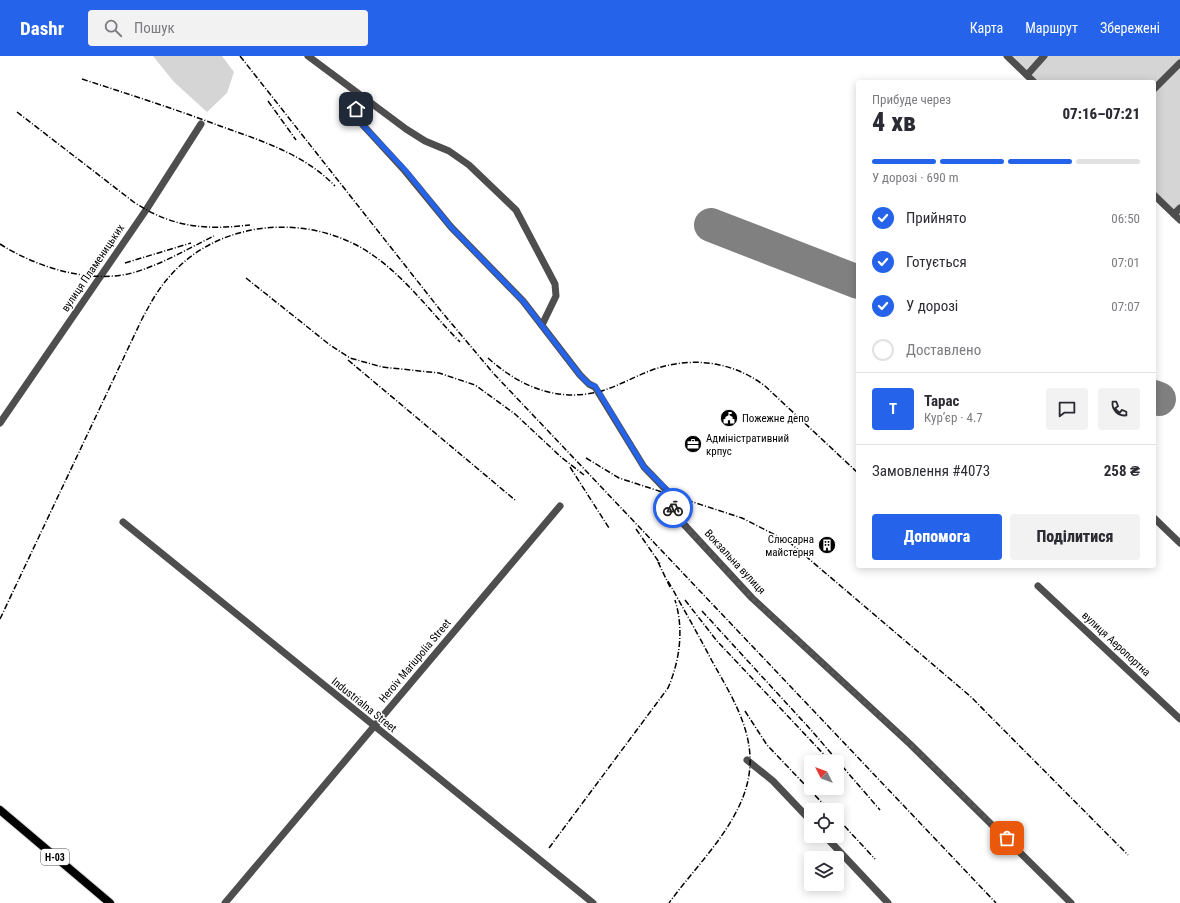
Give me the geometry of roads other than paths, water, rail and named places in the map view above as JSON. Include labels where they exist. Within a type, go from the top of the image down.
[{"type":"main road","name":"Н-03","points":[[0,810],[110,903]]},
{"type":"street","points":[[308,56],[406,130],[425,141],[449,151],[469,165],[498,195],[511,205],[555,284],[556,296],[542,326]]},
{"type":"street","points":[[1007,56],[1032,80]]},
{"type":"street","points":[[1026,75],[1044,56]]},
{"type":"street","points":[[1156,87],[1180,63]]},
{"type":"street","name":"Вокзальна вулиця","points":[[356,109],[361,123],[406,171],[444,220],[523,301],[580,375],[589,384],[595,386],[644,467],[670,493],[672,506],[679,519],[752,598],[914,748],[1071,903]]},
{"type":"street","name":"вулиця Пламеницьких","points":[[0,423],[146,210],[201,124]]},
{"type":"street","points":[[1156,197],[1180,220]]},
{"type":"street","points":[[1174,214],[1180,208]]},
{"type":"street","name":"Heroiv Mariupolia Street","points":[[225,903],[560,506]]},
{"type":"street","points":[[1156,520],[1180,543]]},
{"type":"street","name":"Industrialna Street","points":[[122,522],[373,727],[593,903]]},
{"type":"street","name":"вулиця Аеропортна","points":[[1038,586],[1180,719]]},
{"type":"street","points":[[747,760],[773,781],[804,814]]},
{"type":"street","points":[[832,843],[888,903]]},
{"type":"railway","points":[[240,56],[441,311],[494,374],[996,903]]},
{"type":"railway","points":[[82,79],[267,143],[310,165],[335,186]]},
{"type":"railway","points":[[268,101],[296,140]]},
{"type":"railway","points":[[17,112],[135,203],[163,218],[205,227],[234,227],[250,225]]},
{"type":"railway","points":[[0,619],[151,302],[170,276],[191,257],[214,242],[240,233],[268,228],[296,228],[323,232],[350,242],[386,265],[419,297],[460,342]]},
{"type":"railway","points":[[0,244],[30,260],[63,271],[81,275],[115,276],[132,273],[153,266],[214,236]]},
{"type":"railway","points":[[125,263],[191,243]]},
{"type":"railway","points":[[246,278],[330,345],[350,358],[382,367],[439,373],[475,385],[515,414],[561,457],[584,475]]},
{"type":"railway","points":[[488,358],[521,382],[546,391],[573,395],[587,394],[604,390],[652,370],[681,363],[711,363],[725,366],[739,371],[765,386],[856,471]]},
{"type":"railway","points":[[348,360],[515,500]]},
{"type":"railway","points":[[586,458],[619,478],[742,518],[789,542],[970,696],[1128,855]]},
{"type":"railway","points":[[570,467],[609,528]]},
{"type":"railway","points":[[636,529],[661,565]]},
{"type":"railway","points":[[658,562],[670,587]]},
{"type":"railway","points":[[668,581],[733,699],[747,736],[750,755],[749,774],[744,794],[734,816],[712,850],[669,903]]},
{"type":"railway","points":[[549,848],[668,688],[678,655],[680,633],[678,611],[675,600]]},
{"type":"railway","points":[[685,600],[717,641],[824,755]]},
{"type":"railway","points":[[702,611],[811,730],[880,810]]},
{"type":"railway","points":[[745,711],[767,745],[822,803]]},
{"type":"railway","points":[[844,826],[875,859]]},
{"type":"place","name":"Пожежне депо","points":[[729,418]]},
{"type":"place","name":"Адміністративний крпус","points":[[693,444]]},
{"type":"place","name":"Слюсарна майстерня","points":[[827,545]]}]
